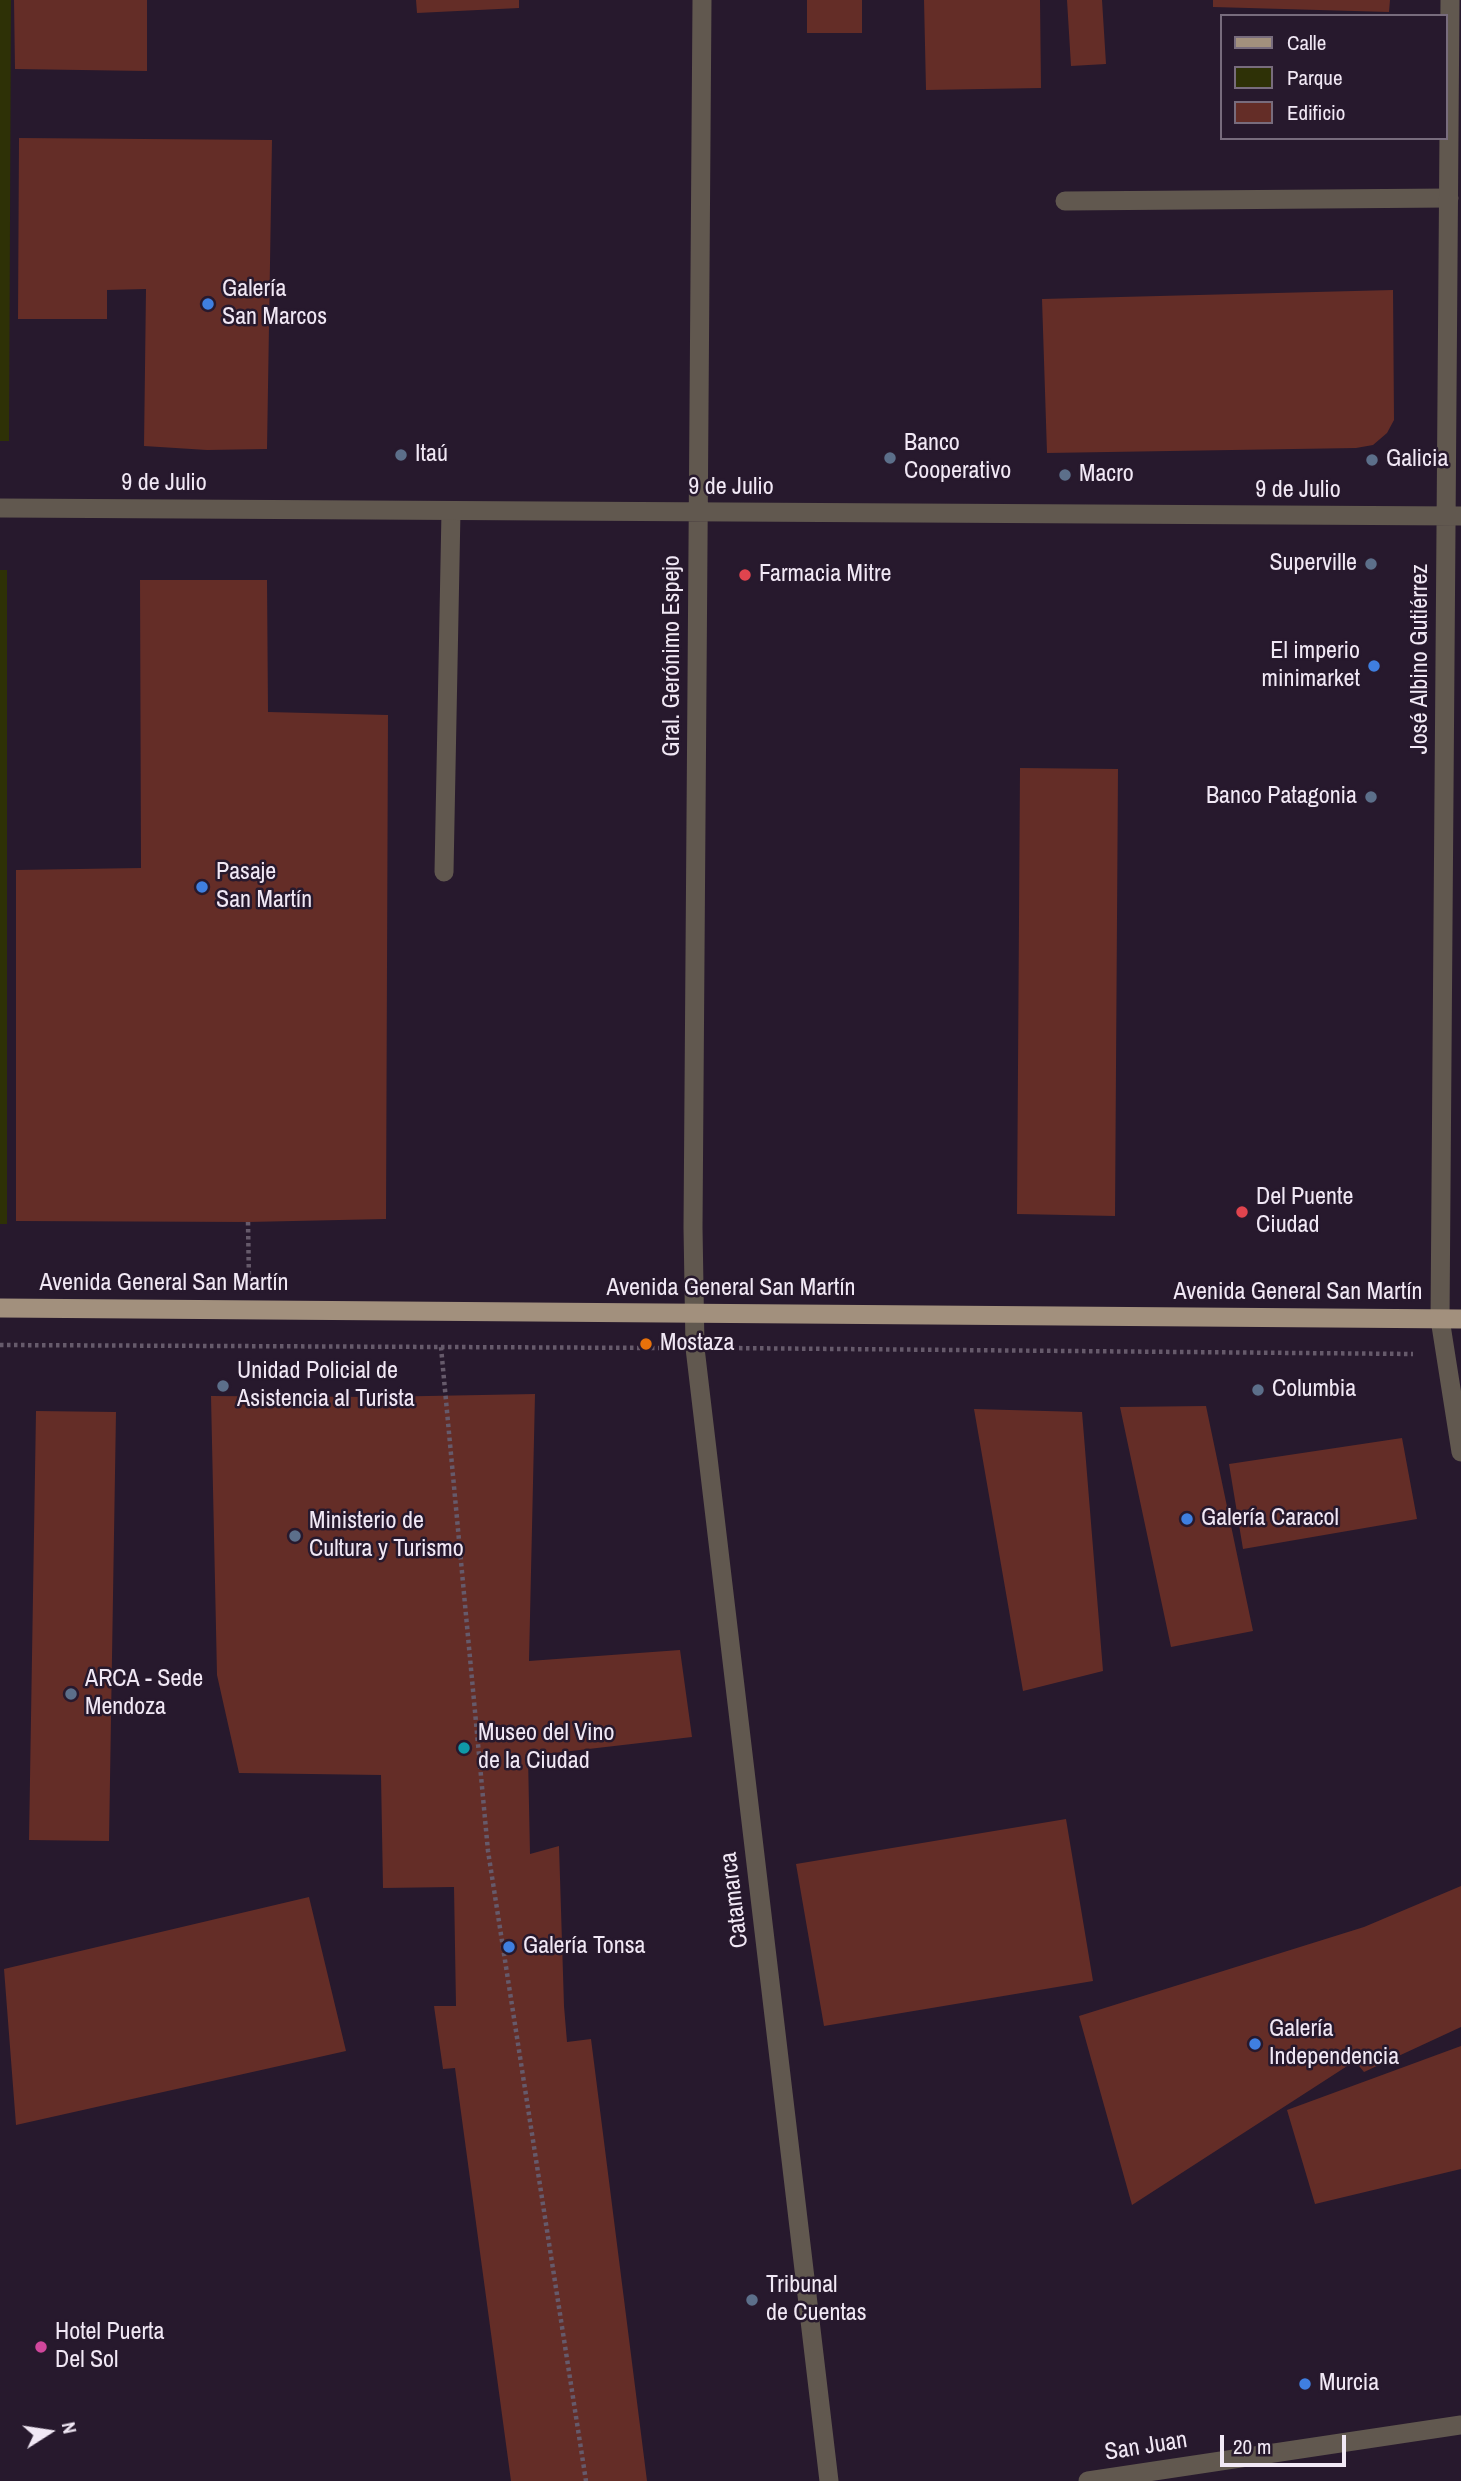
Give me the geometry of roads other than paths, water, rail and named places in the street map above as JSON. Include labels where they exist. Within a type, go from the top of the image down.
[{"type":"main road","name":"Avenida General San Martín","points":[[0,1307],[1461,1319]]},
{"type":"street","name":"Gral. Gerónimo Espejo","points":[[693,1313],[702,0]]},
{"type":"street","name":"José Albino Gutiérrez","points":[[1450,0],[1449,198],[1454,516],[1440,1319],[1461,1452]]},
{"type":"street","points":[[1065,201],[1449,198]]},
{"type":"street","name":"9 de Julio","points":[[0,508],[1454,516]]},
{"type":"street","points":[[444,872],[451,511]]},
{"type":"street","name":"Catamarca","points":[[693,1313],[829,2481]]},
{"type":"street","name":"San Juan","points":[[1088,2481],[1461,2425]]},
{"type":"place","name":"Galería San Marcos","points":[[208,304]]},
{"type":"place","name":"Itaú","points":[[401,455]]},
{"type":"place","name":"Banco Cooperativo","points":[[890,458]]},
{"type":"place","name":"Galicia","points":[[1372,460]]},
{"type":"place","name":"Macro","points":[[1065,475]]},
{"type":"place","name":"Superville","points":[[1371,564]]},
{"type":"place","name":"Farmacia Mitre","points":[[745,575]]},
{"type":"place","name":"El imperio minimarket","points":[[1374,666]]},
{"type":"place","name":"Banco Patagonia","points":[[1371,797]]},
{"type":"place","name":"Pasaje San Martín","points":[[202,887]]},
{"type":"place","name":"Del Puente Ciudad","points":[[1242,1212]]},
{"type":"place","name":"Mostaza","points":[[646,1344]]},
{"type":"place","name":"Unidad Policial de Asistencia al Turista","points":[[223,1386]]},
{"type":"place","name":"Columbia","points":[[1258,1390]]},
{"type":"place","name":"Galería Caracol","points":[[1187,1519]]},
{"type":"place","name":"Ministerio de Cultura y Turismo","points":[[295,1536]]},
{"type":"place","name":"ARCA - Sede Mendoza","points":[[71,1694]]},
{"type":"place","name":"Museo del Vino de la Ciudad","points":[[464,1748]]},
{"type":"place","name":"Galería Tonsa","points":[[509,1947]]},
{"type":"place","name":"Galería Independencia","points":[[1255,2044]]},
{"type":"place","name":"Tribunal de Cuentas","points":[[752,2300]]},
{"type":"place","name":"Hotel Puerta Del Sol","points":[[41,2347]]},
{"type":"place","name":"Murcia","points":[[1305,2384]]}]
